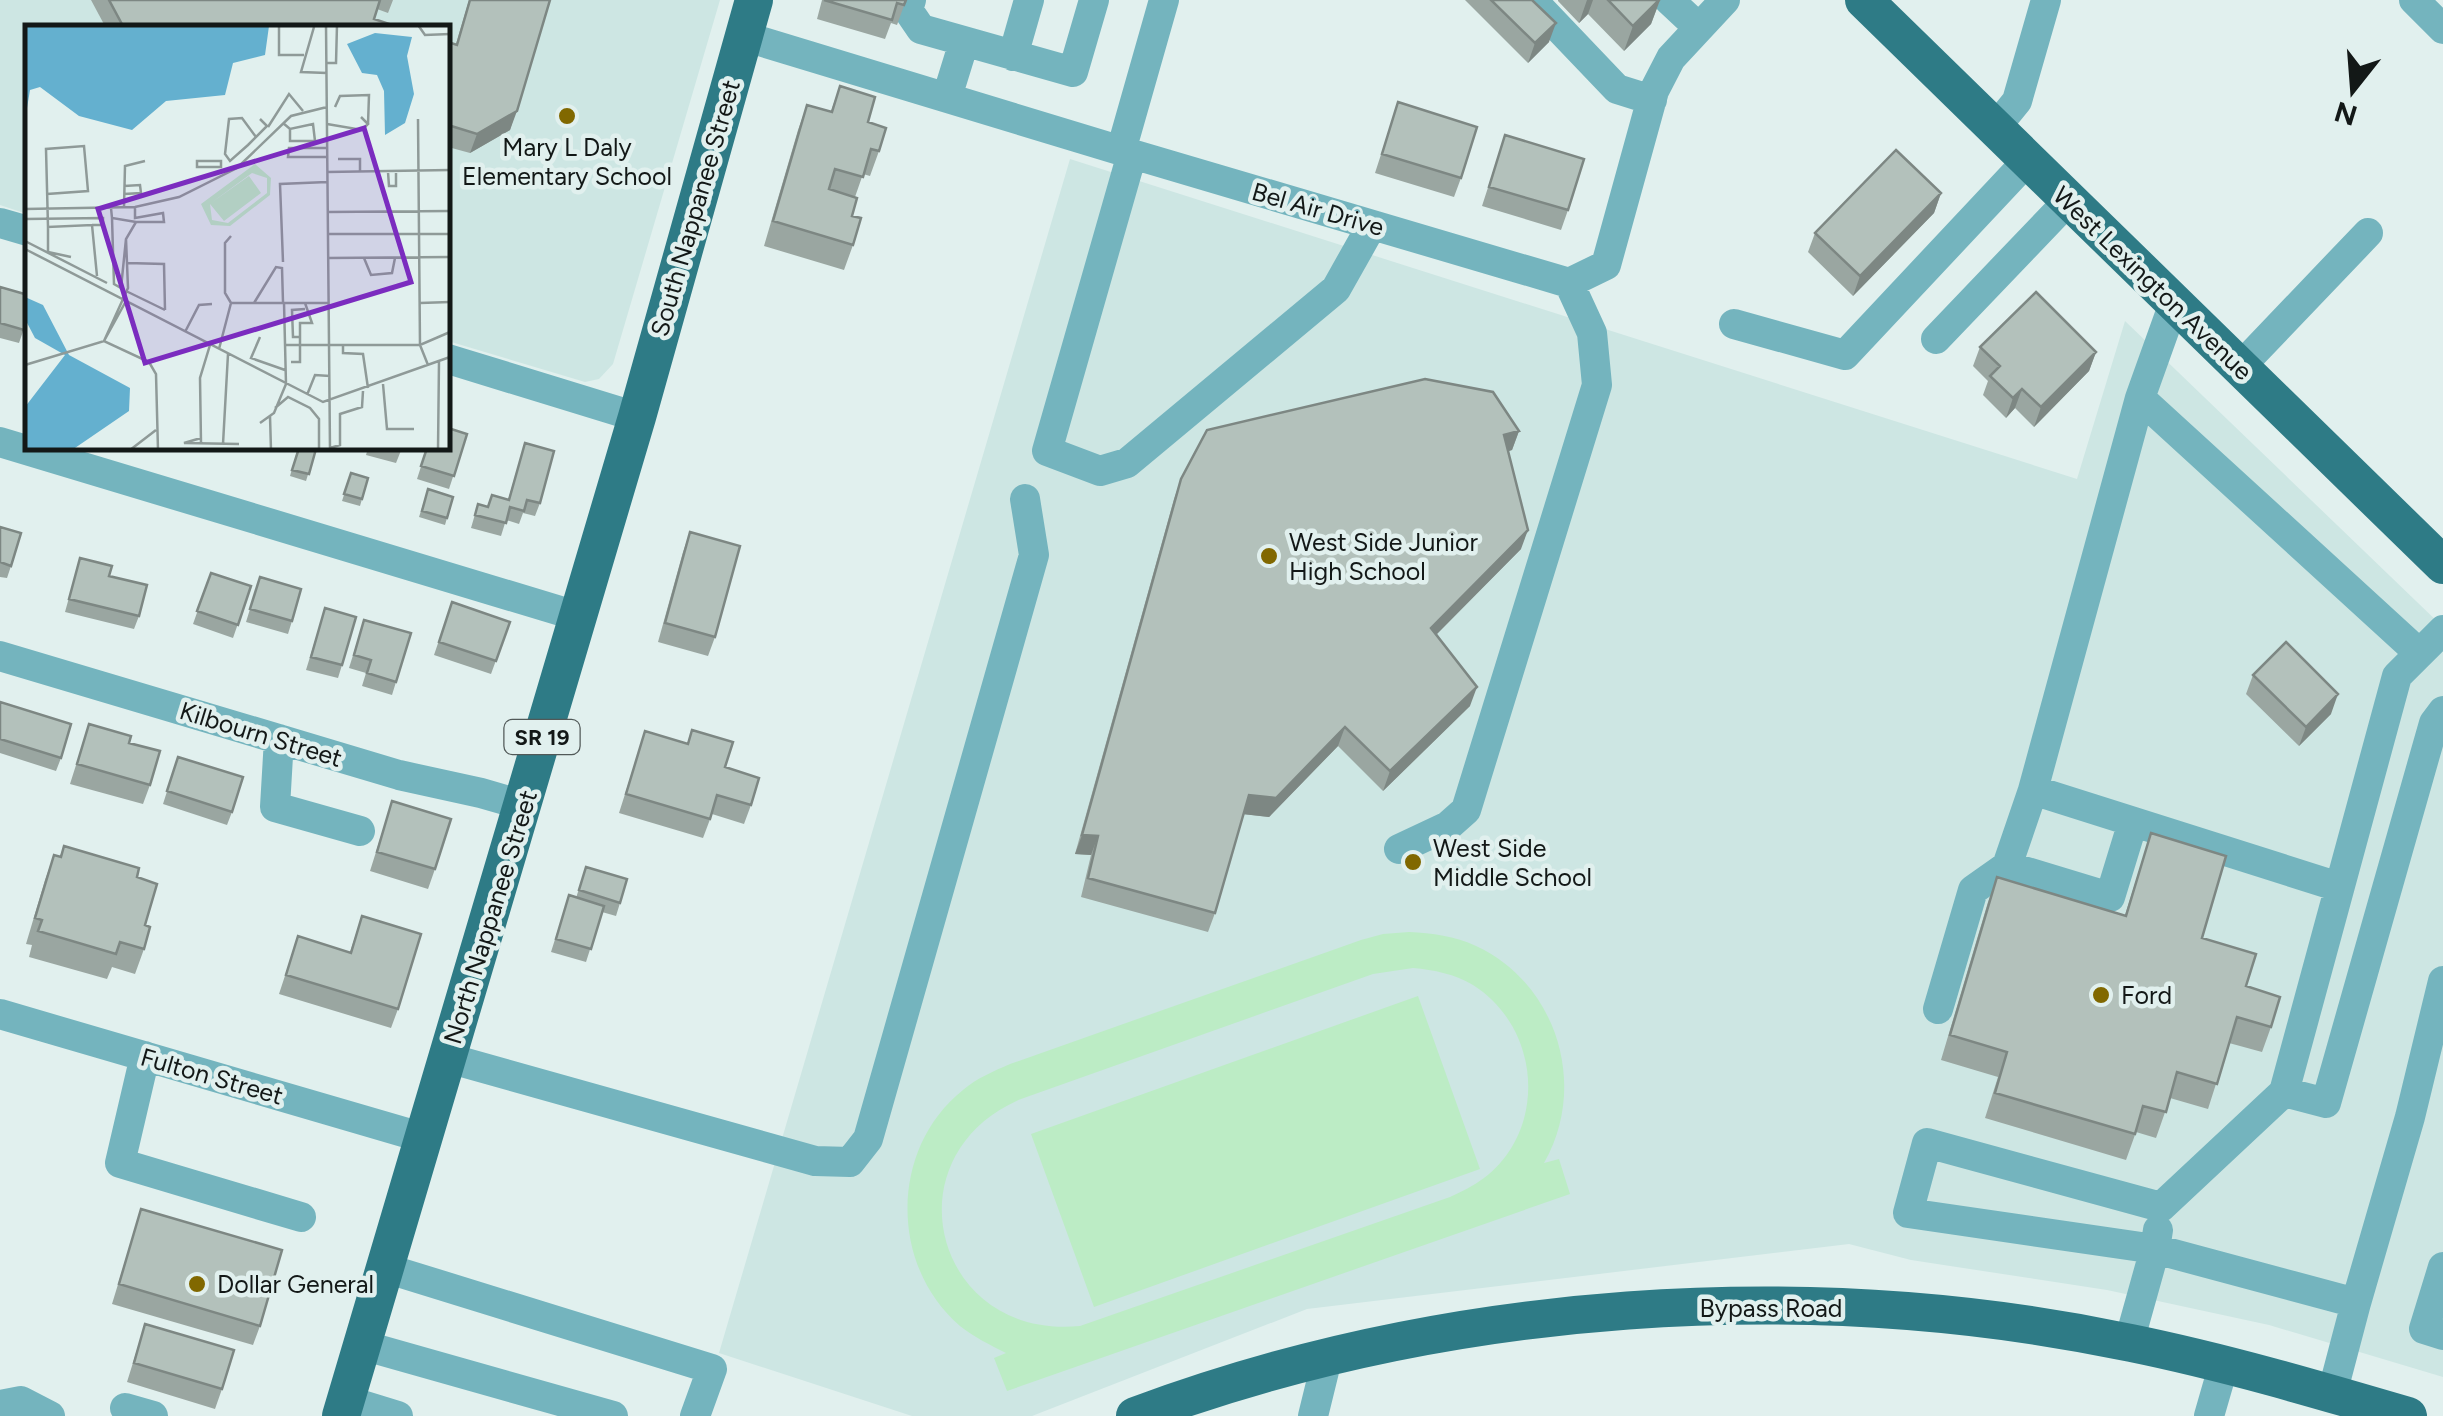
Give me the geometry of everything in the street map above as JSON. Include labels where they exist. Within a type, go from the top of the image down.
[{"type":"main road","name":"West Lexington Avenue","points":[[1864,0],[2443,565]]},
{"type":"main road","name":"South Nappanee Street","points":[[636,417],[748,18]]},
{"type":"main road","name":"North Nappanee Street","points":[[343,1408],[636,417]]},
{"type":"main road","name":"Bypass Road","points":[[1135,1416],[1327,1358],[1512,1322],[1648,1309],[1818,1306],[2049,1328],[2128,1342],[2224,1364],[2408,1416]]},
{"type":"street","points":[[911,0],[908,10],[920,29],[1073,72],[1094,0]]},
{"type":"street","points":[[1013,56],[1028,0]]},
{"type":"street","points":[[1164,0],[1047,451],[1100,471],[1127,463],[1336,289],[1372,225]]},
{"type":"street","points":[[1532,0],[1617,89],[1652,100]]},
{"type":"street","points":[[1669,0],[1699,28]]},
{"type":"street","points":[[1399,849],[1448,826],[1466,810],[1597,385],[1592,333],[1569,283],[1606,265],[1652,100],[1671,58],[1725,0]]},
{"type":"street","points":[[1996,128],[2017,102],[2046,0]]},
{"type":"street","points":[[2414,0],[2443,29]]},
{"type":"street","name":"Bel Air Drive","points":[[748,18],[947,98],[1569,283]]},
{"type":"street","points":[[947,98],[964,42]]},
{"type":"street","points":[[1734,324],[1845,356],[2028,160]]},
{"type":"street","points":[[1936,339],[2069,200]]},
{"type":"street","points":[[0,223],[25,231]]},
{"type":"street","points":[[2240,367],[2368,233]]},
{"type":"street","points":[[1938,1009],[1973,890],[2007,866],[2033,790],[2140,398],[2174,303]]},
{"type":"street","points":[[450,360],[636,417]]},
{"type":"street","points":[[2140,398],[2420,654]]},
{"type":"street","points":[[0,442],[25,450]]},
{"type":"street","points":[[27,450],[577,616]]},
{"type":"street","points":[[448,1058],[814,1161],[850,1162],[868,1139],[1034,555],[1025,499]]},
{"type":"street","points":[[2128,1342],[2155,1250],[2162,1207],[2284,1092],[2397,676],[2443,630]]},
{"type":"street","name":"Kilbourn Street","points":[[0,656],[400,775],[523,805]]},
{"type":"street","points":[[2284,1092],[2326,1103],[2434,723],[2443,711]]},
{"type":"street","points":[[279,740],[275,807],[360,830]]},
{"type":"street","points":[[2033,790],[2340,888]]},
{"type":"street","points":[[2007,866],[2110,898],[2132,822]]},
{"type":"street","points":[[2332,1394],[2410,1117],[2443,981]]},
{"type":"street","name":"Fulton Street","points":[[0,1014],[424,1138]]},
{"type":"street","points":[[146,1056],[120,1163],[300,1217]]},
{"type":"street","points":[[2162,1207],[1927,1143],[1908,1213],[2155,1250],[2356,1303]]},
{"type":"street","points":[[2443,1267],[2424,1329],[2443,1334]]},
{"type":"street","points":[[385,1268],[712,1369],[695,1416]]},
{"type":"street","points":[[362,1345],[614,1416]]},
{"type":"street","points":[[1313,1416],[1327,1358]]},
{"type":"street","points":[[2208,1416],[2224,1364]]},
{"type":"street","points":[[0,1405],[21,1401],[50,1416]]},
{"type":"street","points":[[343,1408],[398,1416]]},
{"type":"shaded area","name":"Mary L Daly Elementary School","points":[[0,0],[720,0],[613,364],[599,379],[585,382],[450,342],[450,25],[25,25],[25,213],[0,205]]},
{"type":"shaded area","name":"West Side Middle School","points":[[1070,159],[2077,479],[2125,321],[2443,627],[2443,1377],[2269,1325],[2107,1290],[1911,1260],[1849,1244],[1307,1309],[1032,1416],[912,1416],[719,1353]]},
{"type":"green space","points":[[1409,932],[1452,937],[1504,963],[1527,985],[1545,1011],[1557,1040],[1563,1071],[1557,1133],[1544,1163],[1559,1159],[1570,1194],[1007,1391],[994,1358],[1006,1353],[960,1326],[937,1301],[920,1272],[910,1240],[911,1174],[922,1143],[939,1114],[968,1086],[1010,1064],[1383,934]],"holes":[[[1413,968],[1452,975],[1473,985],[1496,1004],[1512,1026],[1523,1052],[1528,1079],[1527,1107],[1519,1133],[1505,1157],[1480,1181],[1450,1197],[1080,1326],[1030,1323],[990,1304],[962,1275],[946,1239],[942,1200],[953,1160],[979,1126],[1021,1099],[1373,974]]]},
{"type":"green space","points":[[1418,996],[1480,1169],[1094,1307],[1031,1134]]},
{"type":"building","points":[[109,0],[380,0],[374,19],[392,25],[122,25]]},
{"type":"building","points":[[470,0],[550,0],[517,111],[477,134],[450,126],[450,43],[457,45]]},
{"type":"building","points":[[824,0],[906,0],[904,5],[897,3],[892,20]]},
{"type":"building","points":[[1491,0],[1532,0],[1556,23],[1535,43]]},
{"type":"building","points":[[1608,0],[1659,0],[1633,26]]},
{"type":"building","points":[[840,86],[875,97],[868,122],[886,128],[879,151],[871,149],[863,177],[835,169],[829,189],[857,198],[852,216],[861,218],[853,245],[773,221],[807,105],[832,112]]},
{"type":"building","points":[[1398,102],[1477,127],[1461,178],[1382,154]]},
{"type":"building","points":[[1505,135],[1584,159],[1568,210],[1489,187]]},
{"type":"building","points":[[1896,150],[1941,193],[1860,276],[1815,233]]},
{"type":"building","points":[[0,287],[25,294],[24,330],[0,323]]},
{"type":"building","points":[[2036,292],[2096,352],[2041,407],[2022,389],[2013,398],[1990,376],[2000,366],[1980,347]]},
{"type":"building","points":[[1425,379],[1493,392],[1519,431],[1504,435],[1528,530],[1431,628],[1477,687],[1390,771],[1345,727],[1276,798],[1249,795],[1215,913],[1088,878],[1098,836],[1082,835],[1181,479],[1207,430]]},
{"type":"building","points":[[450,429],[467,434],[454,476],[421,466],[426,450],[450,450]]},
{"type":"building","points":[[525,443],[554,451],[540,503],[527,500],[524,511],[510,507],[506,523],[475,515],[478,504],[488,507],[492,495],[509,500]]},
{"type":"building","points":[[298,450],[316,450],[309,474],[292,470]]},
{"type":"building","points":[[351,473],[368,478],[362,499],[344,494]]},
{"type":"building","points":[[428,489],[453,497],[447,518],[422,511]]},
{"type":"building","points":[[0,527],[21,533],[11,566],[0,562]]},
{"type":"building","points":[[690,532],[740,546],[715,637],[665,623]]},
{"type":"building","points":[[80,558],[112,566],[109,576],[147,585],[139,616],[69,599]]},
{"type":"building","points":[[211,573],[251,586],[238,625],[197,611]]},
{"type":"building","points":[[260,577],[301,589],[292,621],[250,609]]},
{"type":"building","points":[[452,602],[510,622],[496,661],[439,642]]},
{"type":"building","points":[[325,608],[356,617],[342,665],[311,657]]},
{"type":"building","points":[[364,620],[411,633],[396,682],[367,673],[371,660],[354,655]]},
{"type":"building","points":[[2286,642],[2338,694],[2306,727],[2253,675]]},
{"type":"building","points":[[0,702],[71,724],[61,758],[0,739]]},
{"type":"building","points":[[89,724],[131,736],[129,743],[160,751],[150,785],[77,764]]},
{"type":"building","points":[[692,730],[733,742],[725,767],[759,778],[751,805],[717,795],[710,819],[626,794],[645,731],[688,744]]},
{"type":"building","points":[[178,757],[243,777],[232,812],[167,791]]},
{"type":"building","points":[[392,801],[451,819],[435,869],[377,852]]},
{"type":"building","name":"Ford","points":[[2151,833],[2226,856],[2202,938],[2256,954],[2246,986],[2280,997],[2271,1027],[2237,1017],[2217,1084],[2177,1072],[2166,1112],[2143,1106],[2135,1134],[1995,1093],[2007,1052],[1950,1035],[1997,877],[2126,916]]},
{"type":"building","points":[[64,846],[139,868],[137,877],[157,884],[145,925],[150,927],[144,949],[120,942],[116,954],[38,931],[42,920],[35,918],[54,855],[61,857]]},
{"type":"building","points":[[586,867],[627,879],[620,903],[579,890]]},
{"type":"building","points":[[569,895],[604,906],[591,949],[556,939]]},
{"type":"building","points":[[362,916],[421,934],[398,1009],[286,975],[298,936],[351,953]]},
{"type":"building","points":[[141,1209],[282,1250],[260,1326],[119,1284]]},
{"type":"building","points":[[145,1324],[234,1350],[222,1389],[134,1363]]},
{"type":"place","name":"Mary L Daly Elementary School","points":[[567,116]]},
{"type":"place","name":"West Side Junior High School","points":[[1269,556]]},
{"type":"place","name":"West Side Middle School","points":[[1413,862]]},
{"type":"place","name":"Ford","points":[[2101,995]]},
{"type":"place","name":"Dollar General","points":[[197,1284]]}]
